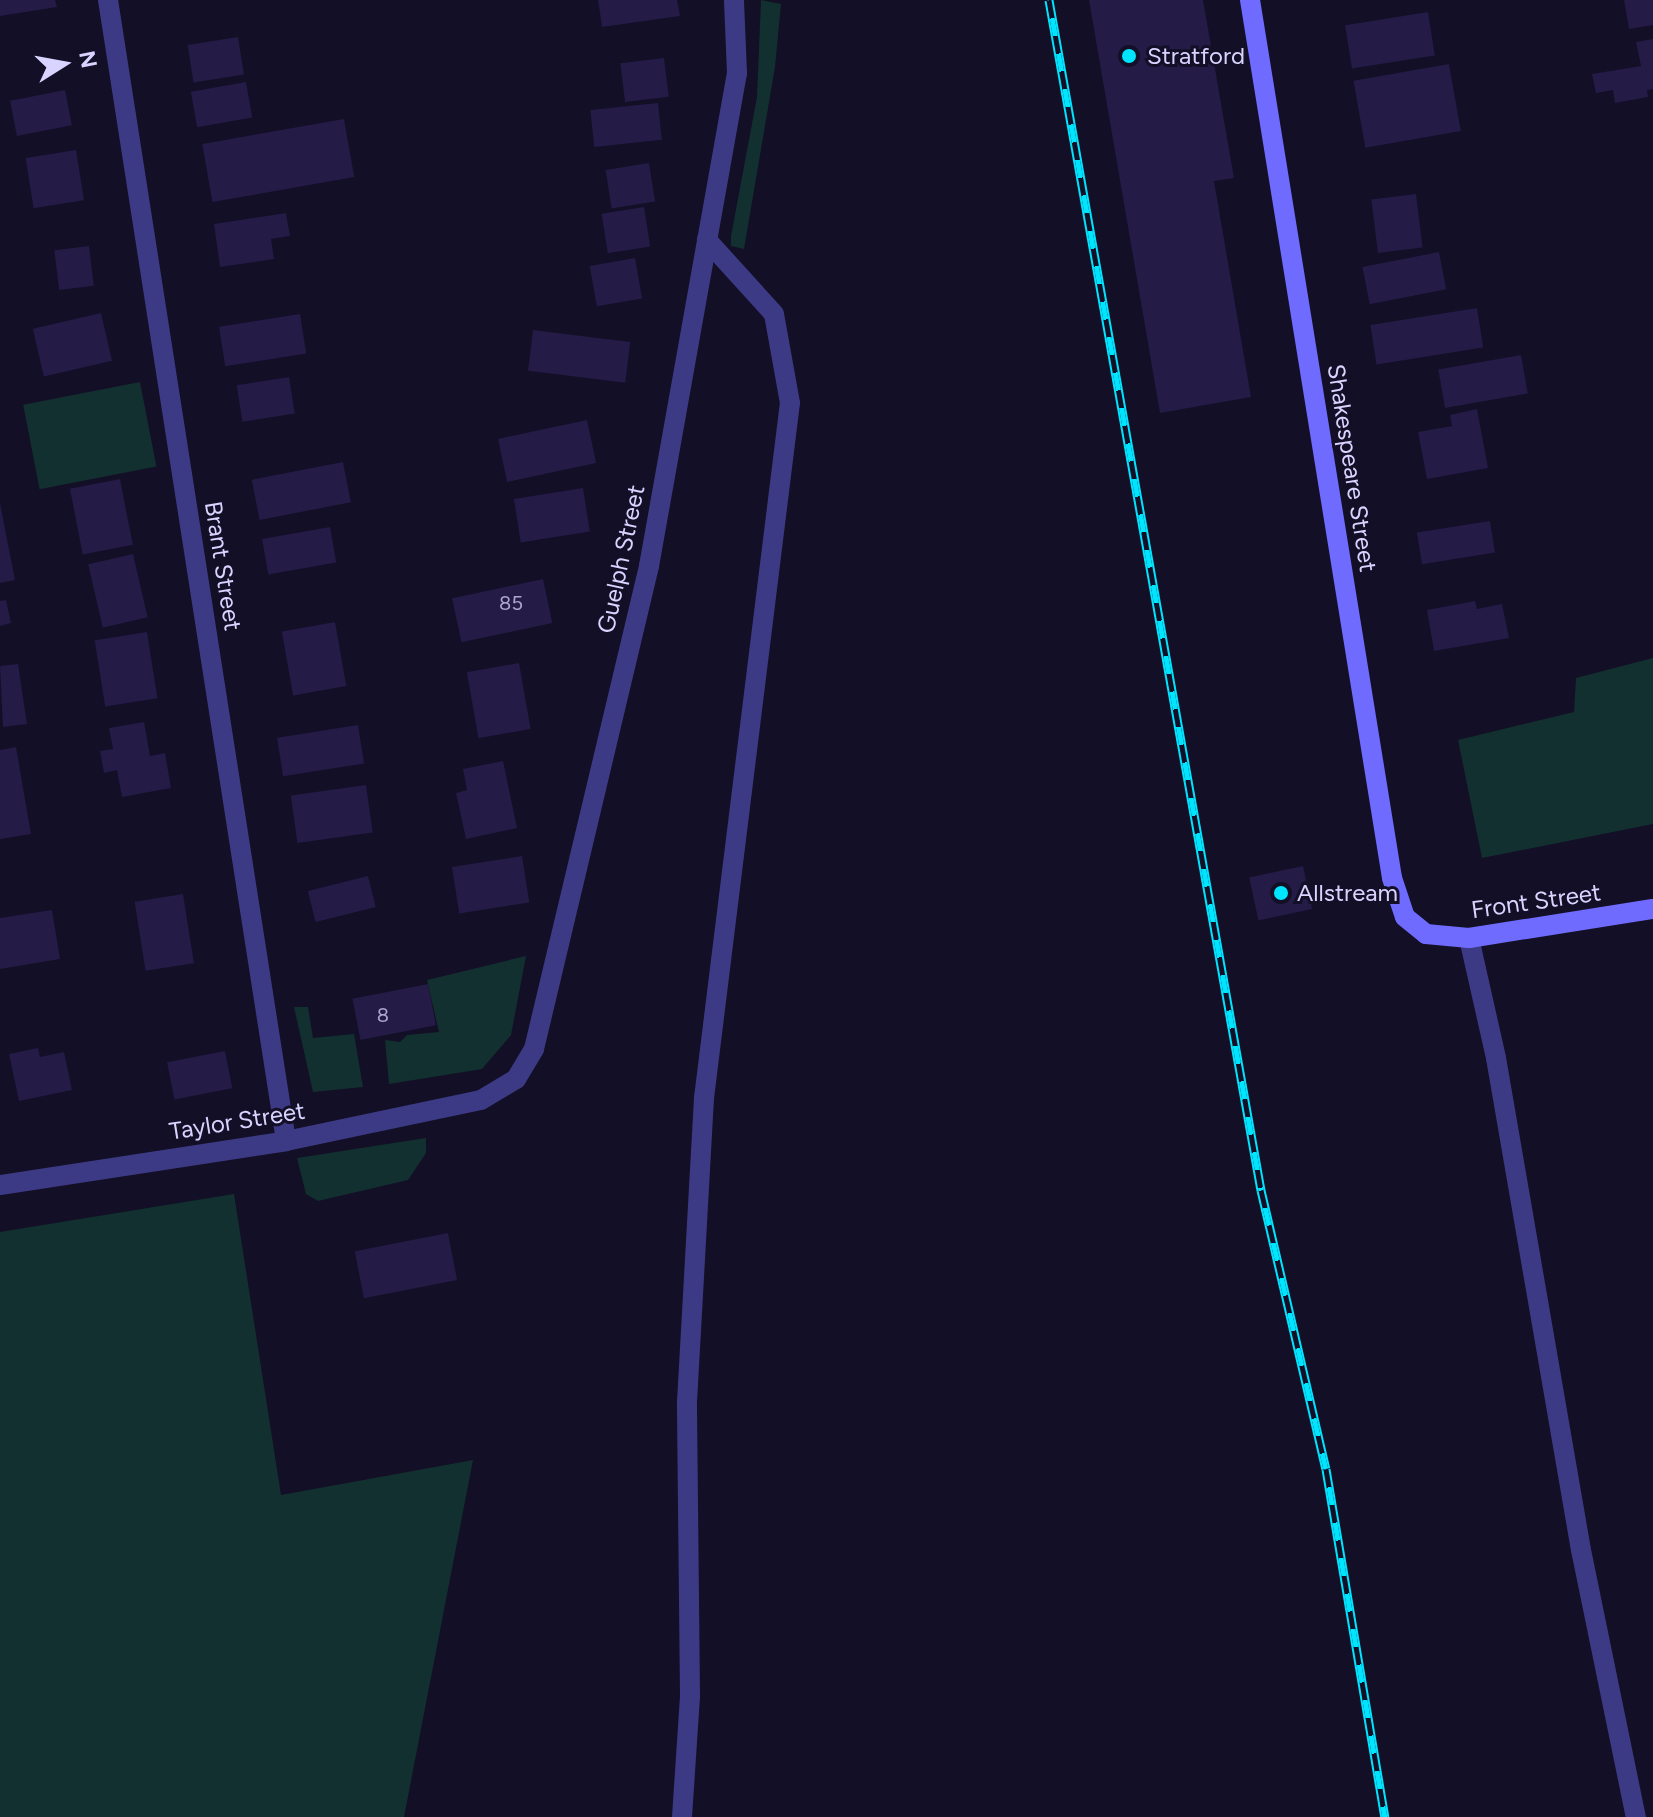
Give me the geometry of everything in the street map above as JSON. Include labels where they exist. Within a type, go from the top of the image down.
[{"type":"street","name":"Brant Street","points":[[108,0],[286,1141]]},
{"type":"street","name":"Guelph Street","points":[[481,1100],[516,1079],[534,1049],[649,566],[737,73],[734,0]]},
{"type":"street","name":"Shakespeare Street","points":[[1250,0],[1392,878],[1405,917],[1426,934]]},
{"type":"street","points":[[682,1817],[690,1696],[687,1402],[704,1098],[790,403],[774,314],[707,240]]},
{"type":"street","name":"Front Street","points":[[1426,934],[1469,938],[1653,909]]},
{"type":"street","points":[[1469,938],[1496,1058],[1581,1550],[1636,1817]]},
{"type":"street","name":"Taylor Street","points":[[0,1185],[286,1141],[481,1100]]},
{"type":"green space","points":[[761,0],[781,4],[775,67],[744,249],[731,246],[731,236],[757,97]]},
{"type":"green space","points":[[140,382],[156,466],[40,489],[23,405]]},
{"type":"green space","points":[[1653,658],[1653,824],[1482,858],[1458,740],[1574,712],[1576,678]]},
{"type":"green space","points":[[526,956],[511,1035],[482,1069],[389,1084],[385,1040],[400,1042],[407,1035],[439,1032],[427,980]]},
{"type":"green space","points":[[294,1007],[308,1007],[313,1038],[354,1034],[363,1087],[313,1092]]},
{"type":"green space","points":[[426,1138],[426,1153],[408,1180],[318,1201],[306,1194],[297,1158]]},
{"type":"green space","points":[[234,1194],[281,1495],[473,1460],[404,1817],[0,1817],[0,1232]]},
{"type":"building","points":[[0,0],[55,0],[57,7],[0,16]]},
{"type":"building","points":[[598,0],[677,0],[680,16],[602,27]]},
{"type":"building","points":[[1089,0],[1203,0],[1234,178],[1214,181],[1251,397],[1160,413]]},
{"type":"building","points":[[1624,0],[1653,0],[1653,25],[1629,29]]},
{"type":"building","points":[[1428,12],[1435,55],[1352,69],[1345,25]]},
{"type":"building","points":[[238,37],[244,75],[194,83],[188,45]]},
{"type":"building","points":[[1653,39],[1653,89],[1647,90],[1648,97],[1615,103],[1613,90],[1596,93],[1592,74],[1641,66],[1636,42]]},
{"type":"building","points":[[664,58],[669,97],[625,102],[620,63]]},
{"type":"building","points":[[1449,64],[1461,131],[1365,148],[1353,81]]},
{"type":"building","points":[[246,82],[252,117],[197,127],[191,92]]},
{"type":"building","points":[[65,90],[72,125],[17,136],[10,101]]},
{"type":"building","points":[[658,103],[662,140],[594,147],[590,110]]},
{"type":"building","points":[[344,119],[354,177],[212,202],[202,144]]},
{"type":"building","points":[[76,150],[84,200],[34,208],[26,158]]},
{"type":"building","points":[[649,163],[655,202],[612,208],[606,170]]},
{"type":"building","points":[[1416,194],[1423,248],[1378,253],[1371,199]]},
{"type":"building","points":[[644,207],[650,247],[608,253],[602,214]]},
{"type":"building","points":[[286,213],[290,236],[271,239],[274,259],[220,267],[214,224]]},
{"type":"building","points":[[89,246],[94,286],[59,290],[54,250]]},
{"type":"building","points":[[1439,252],[1446,289],[1370,304],[1362,267]]},
{"type":"building","points":[[635,258],[642,298],[597,306],[590,266]]},
{"type":"building","points":[[1477,308],[1483,348],[1377,364],[1370,325]]},
{"type":"building","points":[[101,313],[112,361],[44,376],[33,329]]},
{"type":"building","points":[[300,314],[306,354],[225,366],[219,327]]},
{"type":"building","points":[[533,330],[630,342],[625,383],[528,371]]},
{"type":"building","points":[[1521,355],[1528,393],[1445,408],[1438,370]]},
{"type":"building","points":[[289,377],[295,414],[242,422],[237,385]]},
{"type":"building","points":[[1477,409],[1488,468],[1427,479],[1418,432],[1452,426],[1450,415]]},
{"type":"building","points":[[587,420],[596,463],[507,482],[498,439]]},
{"type":"building","points":[[343,462],[351,502],[260,520],[252,480]]},
{"type":"building","points":[[120,479],[133,545],[83,555],[70,489]]},
{"type":"building","points":[[583,488],[590,531],[521,542],[514,499]]},
{"type":"building","points":[[0,503],[15,580],[0,583]]},
{"type":"building","points":[[1490,521],[1495,553],[1422,564],[1417,533]]},
{"type":"building","points":[[330,527],[336,562],[268,574],[262,539]]},
{"type":"building","points":[[133,554],[148,617],[103,628],[88,564]]},
{"type":"building","points":[[543,579],[552,623],[461,642],[452,598]]},
{"type":"building","points":[[6,600],[11,623],[0,626],[0,601]]},
{"type":"building","points":[[1475,601],[1477,609],[1502,604],[1509,638],[1434,651],[1427,610]]},
{"type":"building","points":[[335,622],[346,686],[293,695],[282,631]]},
{"type":"building","points":[[147,632],[157,698],[105,706],[95,640]]},
{"type":"building","points":[[519,663],[531,729],[478,738],[467,672]]},
{"type":"building","points":[[18,664],[27,724],[3,727],[0,666]]},
{"type":"building","points":[[144,722],[150,756],[165,753],[171,788],[122,797],[117,770],[104,773],[100,751],[113,749],[109,728]]},
{"type":"building","points":[[358,725],[364,764],[283,776],[277,738]]},
{"type":"building","points":[[16,747],[31,834],[0,839],[0,750]]},
{"type":"building","points":[[503,761],[517,828],[466,839],[456,793],[467,790],[463,769]]},
{"type":"building","points":[[366,785],[373,833],[297,843],[291,796]]},
{"type":"building","points":[[522,856],[529,902],[459,914],[452,867]]},
{"type":"building","name":"Allstream","points":[[1303,866],[1312,909],[1258,920],[1249,877]]},
{"type":"building","points":[[368,876],[376,907],[316,922],[308,891]]},
{"type":"building","points":[[183,894],[194,963],[146,971],[135,902]]},
{"type":"building","points":[[52,910],[60,959],[0,969],[0,918]]},
{"type":"building","points":[[428,984],[436,1025],[360,1040],[352,999]]},
{"type":"building","points":[[38,1048],[40,1057],[64,1052],[72,1090],[19,1101],[9,1054]]},
{"type":"building","points":[[225,1051],[232,1088],[174,1100],[167,1062]]},
{"type":"building","points":[[448,1233],[457,1280],[364,1298],[355,1251]]},
{"type":"railway","points":[[1049,0],[1261,1190],[1326,1469],[1385,1817]]},
{"type":"place","name":"Stratford","points":[[1129,56]]},
{"type":"place","name":"Allstream","points":[[1281,893]]}]
